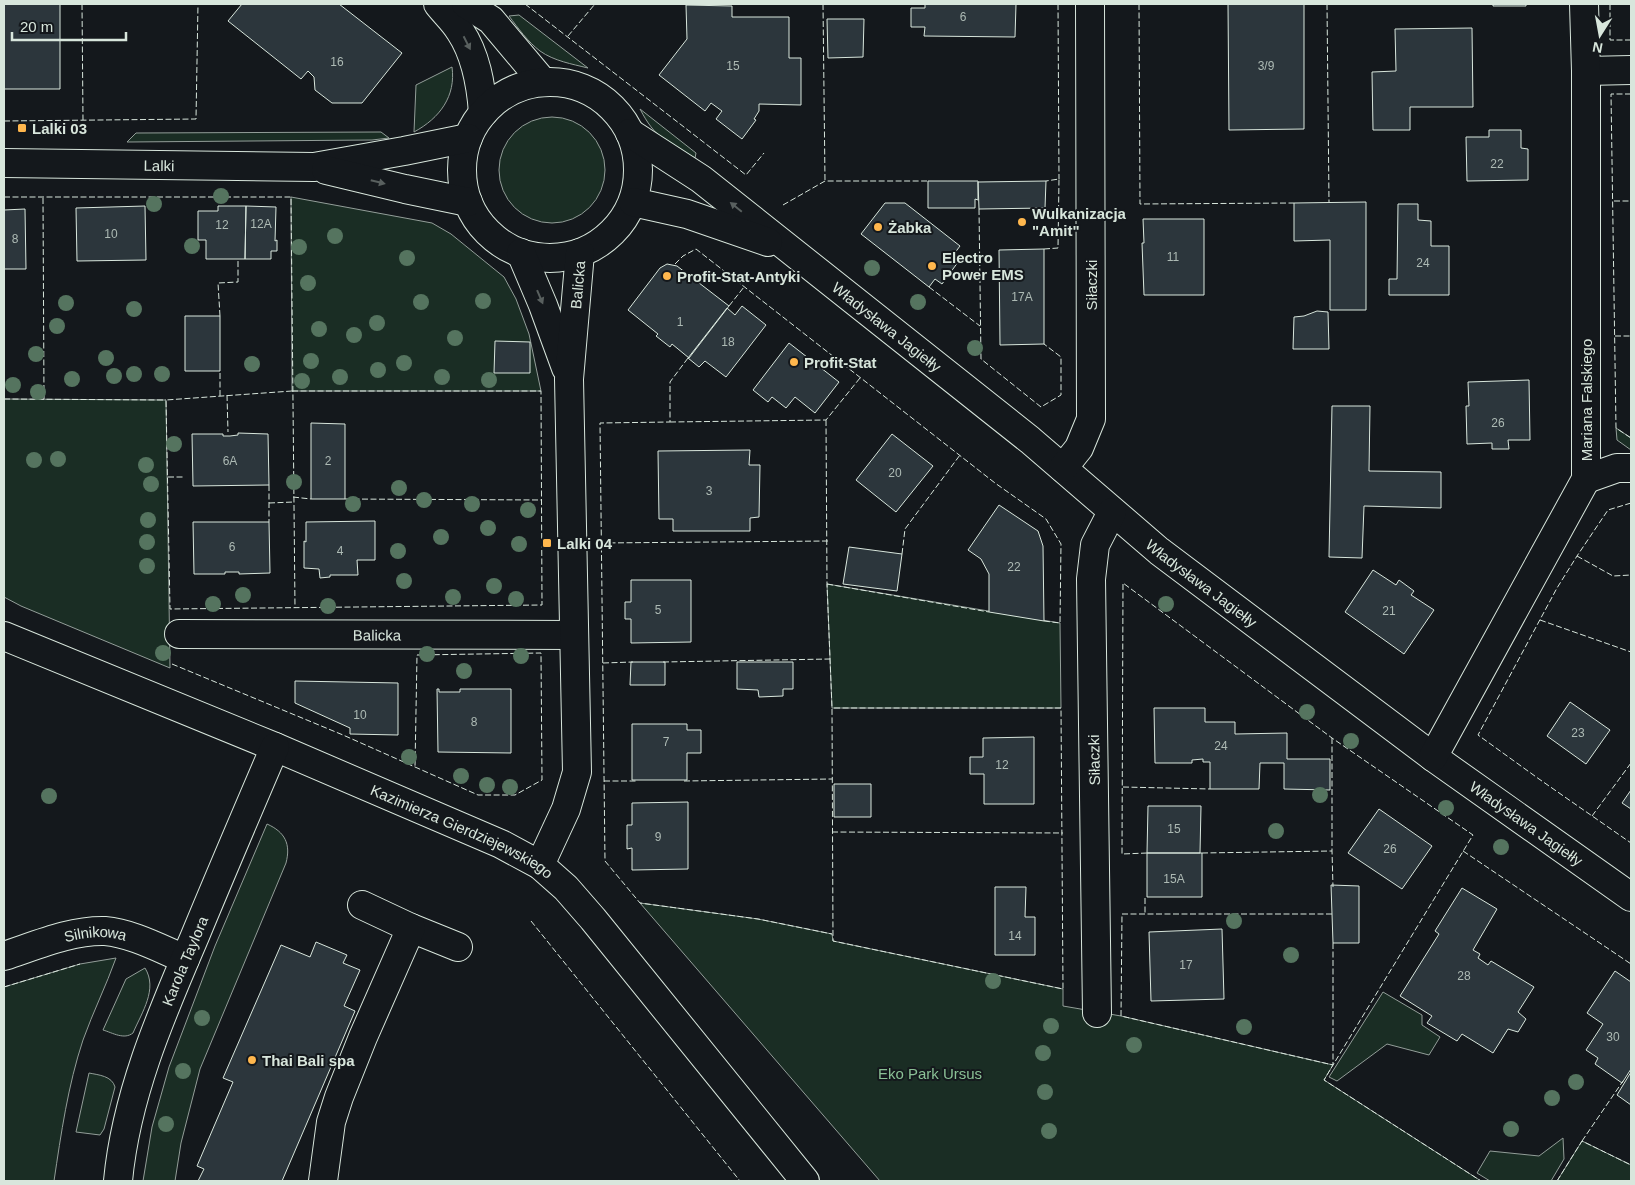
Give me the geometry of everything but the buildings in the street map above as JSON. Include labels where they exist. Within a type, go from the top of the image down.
[{"type":"street","points":[[438,4],[460,30],[471,52],[481,86],[483,113]]},
{"type":"street","points":[[466,4],[491,20],[544,82]]},
{"type":"street","name":"Siłaczki","points":[[1063,468],[1079,448],[1091,419],[1090,4]]},
{"type":"street","name":"Mariana Falskiego","points":[[1433,757],[1586,479],[1586,72],[1584,4]]},
{"type":"street","points":[[1586,72],[1631,70]]},
{"type":"street","points":[[544,82],[565,83],[585,89],[604,100],[619,114],[630,133],[637,156],[638,179],[633,202],[624,219],[612,233],[597,244],[580,253],[560,257],[540,257],[520,253],[504,245],[489,233],[477,218],[468,202],[463,181],[463,159],[468,138],[483,113],[500,97],[521,86],[544,82]]},
{"type":"street","name":"Władysława Jagiełły","points":[[630,133],[701,179],[1030,440],[1159,551],[1433,757],[1631,897]]},
{"type":"street","name":"Lalki","points":[[4,163],[314,167],[404,152],[468,138]]},
{"type":"street","name":"Lalki","points":[[314,167],[468,202]]},
{"type":"street","name":"Władysława Jagiełły","points":[[633,202],[688,214],[787,248]]},
{"type":"street","name":"Balicka","points":[[520,253],[543,305],[570,378]]},
{"type":"street","name":"Balicka","points":[[540,865],[566,809],[577,772],[570,378],[580,253]]},
{"type":"street","points":[[1586,479],[1617,468],[1631,468]]},
{"type":"street","name":"Siłaczki","points":[[1097,1013],[1091,579],[1095,545],[1112,512]]},
{"type":"street","name":"Balicka","points":[[179,634],[574,635]]},
{"type":"street","name":"Kazimierza Gierdziejewskiego","points":[[4,636],[275,747],[501,844],[540,865],[566,888],[592,919],[805,1181]]},
{"type":"street","name":"Karola Taylora","points":[[118,1181],[129,1115],[144,1064],[185,959],[275,747]]},
{"type":"street","points":[[362,906],[458,947]]},
{"type":"street","points":[[323,1181],[331,1122],[339,1097],[363,1037],[412,928]]},
{"type":"street","name":"Silnikowa","points":[[4,956],[64,937],[106,931],[134,938],[185,959]]},
{"type":"green space","points":[[519,15],[588,68],[557,60],[540,51],[527,39],[509,16]]},
{"type":"green space","points":[[452,67],[453,78],[449,97],[439,113],[414,132],[416,85]]},
{"type":"green space","points":[[640,109],[696,153],[695,158],[663,139],[651,127]]},
{"type":"green space","points":[[552,117],[572,121],[590,132],[601,150],[605,170],[601,190],[590,208],[572,219],[552,223],[532,219],[514,208],[503,190],[499,170],[503,150],[514,132],[532,121]]},
{"type":"green space","points":[[381,132],[389,138],[372,140],[127,142],[136,133]]},
{"type":"green space","points":[[291,197],[432,223],[451,234],[504,277],[516,299],[529,334],[541,391],[292,391]]},
{"type":"green space","points":[[4,399],[166,400],[170,668],[21,606],[4,597]]},
{"type":"green space","points":[[1616,428],[1631,438],[1631,450],[1617,440]]},
{"type":"green space","points":[[827,584],[1060,623],[1061,708],[832,708]]},
{"type":"green space","points":[[267,824],[278,831],[285,839],[288,850],[286,863],[200,1069],[181,1143],[175,1181],[143,1181],[152,1127],[169,1067],[215,946]]},
{"type":"green space","name":"Eko Park Ursus","points":[[640,903],[758,919],[832,934],[833,941],[1063,989],[1063,1006],[1121,1016],[1333,1065],[1324,1080],[1481,1181],[880,1181]]},
{"type":"green space","points":[[116,958],[83,1040],[73,1074],[54,1181],[4,1181],[4,987],[80,964]]},
{"type":"green space","points":[[145,968],[149,976],[149,992],[144,1009],[133,1033],[122,1036],[103,1030],[126,979]]},
{"type":"green space","points":[[1383,992],[1422,1015],[1422,1025],[1440,1037],[1429,1055],[1387,1044],[1337,1081],[1329,1077]]},
{"type":"green space","points":[[89,1073],[108,1078],[115,1087],[104,1129],[100,1135],[76,1132]]},
{"type":"green space","points":[[1563,1138],[1564,1159],[1551,1181],[1490,1181],[1477,1173],[1490,1151],[1539,1156]]},
{"type":"green space","points":[[1582,1141],[1631,1165],[1631,1181],[1557,1181]]},
{"type":"fence","points":[[82,4],[83,120]]},
{"type":"fence","points":[[4,121],[196,119],[198,4]]},
{"type":"fence","points":[[525,4],[746,175],[764,153]]},
{"type":"fence","points":[[568,36],[595,4]]},
{"type":"fence","points":[[823,4],[825,181]]},
{"type":"fence","points":[[1058,4],[1059,179]]},
{"type":"fence","points":[[1139,4],[1140,204],[1294,203]]},
{"type":"fence","points":[[1327,4],[1329,202]]},
{"type":"fence","points":[[1610,4],[1610,40],[1631,40]]},
{"type":"fence","points":[[1631,94],[1611,94],[1616,428],[1631,438]]},
{"type":"fence","points":[[1044,249],[1058,248],[1059,179],[1046,181]]},
{"type":"fence","points":[[783,205],[825,181],[928,181]]},
{"type":"fence","points":[[4,197],[291,197],[295,608]]},
{"type":"fence","points":[[43,198],[44,399]]},
{"type":"fence","points":[[1614,201],[1631,201]]},
{"type":"fence","points":[[979,209],[981,359],[1041,407],[1061,395],[1061,357],[1044,344]]},
{"type":"fence","points":[[675,264],[683,256],[696,249],[995,483],[1046,519],[1061,544],[1060,623],[1044,621]]},
{"type":"fence","points":[[220,316],[218,283],[238,282],[238,259]]},
{"type":"fence","points":[[729,306],[744,287]]},
{"type":"fence","points":[[929,287],[980,326]]},
{"type":"fence","points":[[1615,336],[1631,336]]},
{"type":"fence","points":[[688,358],[670,382],[670,422],[600,423],[605,861],[640,903],[758,919],[832,934]]},
{"type":"fence","points":[[220,371],[220,396]]},
{"type":"fence","points":[[670,422],[826,420],[860,378]]},
{"type":"fence","points":[[292,391],[541,391],[542,605],[170,609],[166,400],[292,391]]},
{"type":"fence","points":[[227,395],[228,432]]},
{"type":"fence","points":[[4,399],[166,400]]},
{"type":"fence","points":[[826,420],[827,584],[832,708],[833,941],[1063,989],[1061,708],[832,708]]},
{"type":"fence","points":[[902,554],[905,529],[960,455]]},
{"type":"fence","points":[[168,477],[183,477]]},
{"type":"fence","points":[[269,485],[269,522]]},
{"type":"fence","points":[[293,497],[311,499]]},
{"type":"fence","points":[[345,499],[542,500]]},
{"type":"fence","points":[[269,503],[294,502]]},
{"type":"fence","points":[[1631,503],[1608,510],[1577,556],[1557,588],[1478,735],[1631,843]]},
{"type":"fence","points":[[601,543],[828,541]]},
{"type":"fence","points":[[1577,556],[1613,576],[1631,575]]},
{"type":"fence","points":[[1147,853],[1122,854],[1123,583],[1332,738],[1473,835],[1333,1065]]},
{"type":"fence","points":[[827,584],[989,612]]},
{"type":"fence","points":[[1540,620],[1631,652]]},
{"type":"fence","points":[[172,664],[343,735],[478,795],[515,795],[542,780],[541,653],[417,655],[415,767]]},
{"type":"fence","points":[[663,662],[830,659]]},
{"type":"fence","points":[[603,663],[633,662]]},
{"type":"fence","points":[[1332,738],[1332,851]]},
{"type":"fence","points":[[1592,816],[1631,763]]},
{"type":"fence","points":[[684,781],[832,779]]},
{"type":"fence","points":[[604,781],[636,781]]},
{"type":"fence","points":[[1123,787],[1210,789]]},
{"type":"fence","points":[[832,832],[1063,833]]},
{"type":"fence","points":[[1202,853],[1332,851],[1333,887]]},
{"type":"fence","points":[[1463,851],[1631,964]]},
{"type":"fence","points":[[1145,898],[1145,914]]},
{"type":"fence","points":[[1332,914],[1122,914],[1121,1016],[1333,1065],[1324,1080],[1481,1181]]},
{"type":"fence","points":[[531,921],[740,1181]]},
{"type":"fence","points":[[1333,943],[1333,1065]]},
{"type":"fence","points":[[4,987],[80,964]]},
{"type":"fence","points":[[1582,1141],[1623,1081]]},
{"type":"fence","points":[[1557,1181],[1582,1141],[1631,1165]]},
{"type":"place","name":"Lalki 03","points":[[22,128]]},
{"type":"place","name":"Wulkanizacja \"Amit\"","points":[[1022,222]]},
{"type":"place","name":"Żabka","points":[[878,227]]},
{"type":"place","name":"Electro Power EMS","points":[[932,266]]},
{"type":"place","name":"Profit-Stat-Antyki","points":[[667,276]]},
{"type":"place","name":"Profit-Stat","points":[[794,362]]},
{"type":"place","name":"Lalki 04","points":[[547,543]]},
{"type":"place","name":"Thai Bali spa","points":[[252,1060]]}]
